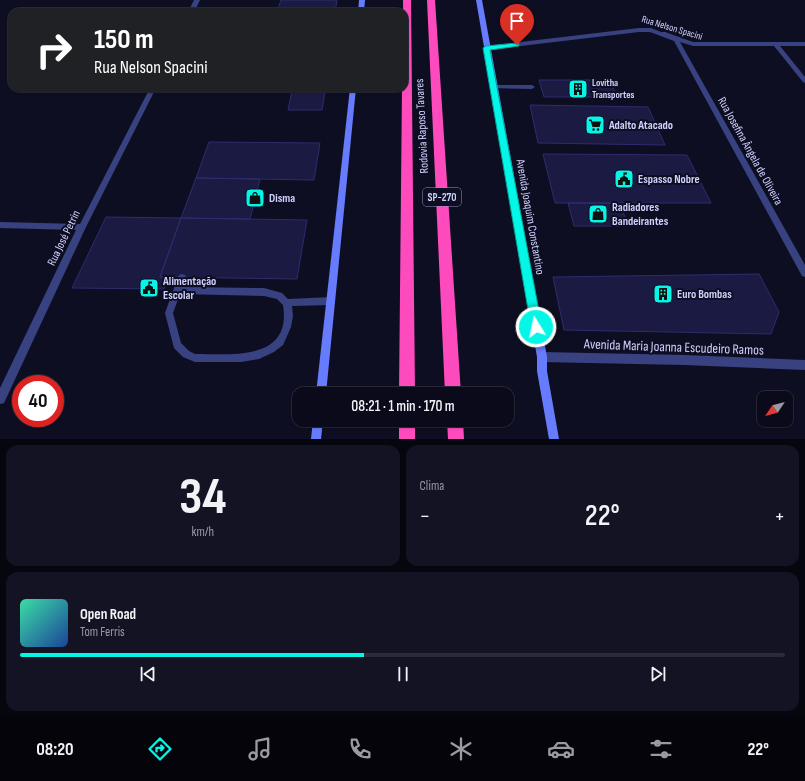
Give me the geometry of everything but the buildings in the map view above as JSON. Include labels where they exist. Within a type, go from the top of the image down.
[{"type":"highway","name":"Rodovia Raposo Tavares","points":[[431,0],[453,387]]},
{"type":"highway","name":"Rodovia Raposo Tavares","points":[[407,92],[407,387]]},
{"type":"highway","points":[[407,427],[407,439]]},
{"type":"highway","points":[[455,427],[456,439]]},
{"type":"street","name":"Avenida Joaquim Constantino","points":[[479,0],[486,48],[542,357],[542,370],[554,439]]},
{"type":"street","name":"Rua Nelson Spacini","points":[[486,48],[640,30],[651,30],[676,40]]},
{"type":"street","name":"Rua Nelson Spacini","points":[[676,40],[663,33],[683,42],[693,44],[805,44]]},
{"type":"street","name":"Rua Josefina Ângela de Oliveira","points":[[676,40],[805,273]]},
{"type":"street","points":[[776,44],[805,81]]},
{"type":"street","name":"Rua José Petrin","points":[[0,399],[82,227],[151,92]]},
{"type":"street","points":[[322,387],[353,92]]},
{"type":"street","points":[[0,225],[82,227]]},
{"type":"street","name":"Avenida Maria Joanna Escudeiro Ramos","points":[[542,357],[685,360],[805,365]]},
{"type":"street","points":[[316,439],[317,427]]},
{"type":"lane","points":[[493,87],[532,87]]},
{"type":"lane","points":[[177,290],[264,292],[279,296],[287,303],[289,310],[288,327],[280,342],[271,349],[259,355],[241,358],[195,358],[186,354],[177,344],[169,313],[177,290],[182,277]]},
{"type":"lane","points":[[287,303],[331,301]]},
{"type":"place","name":"Lovitha Transportes","points":[[578,89]]},
{"type":"place","name":"Adalto Atacado","points":[[595,125]]},
{"type":"place","name":"Espasso Nobre","points":[[624,179]]},
{"type":"place","name":"Disma","points":[[255,198]]},
{"type":"place","name":"Radiadores Bandeirantes","points":[[598,214]]},
{"type":"place","name":"Alimentação Escolar","points":[[149,288]]},
{"type":"place","name":"Euro Bombas","points":[[663,294]]},
{"type":"route","points":[[517,45],[486,48],[536,327]]}]
